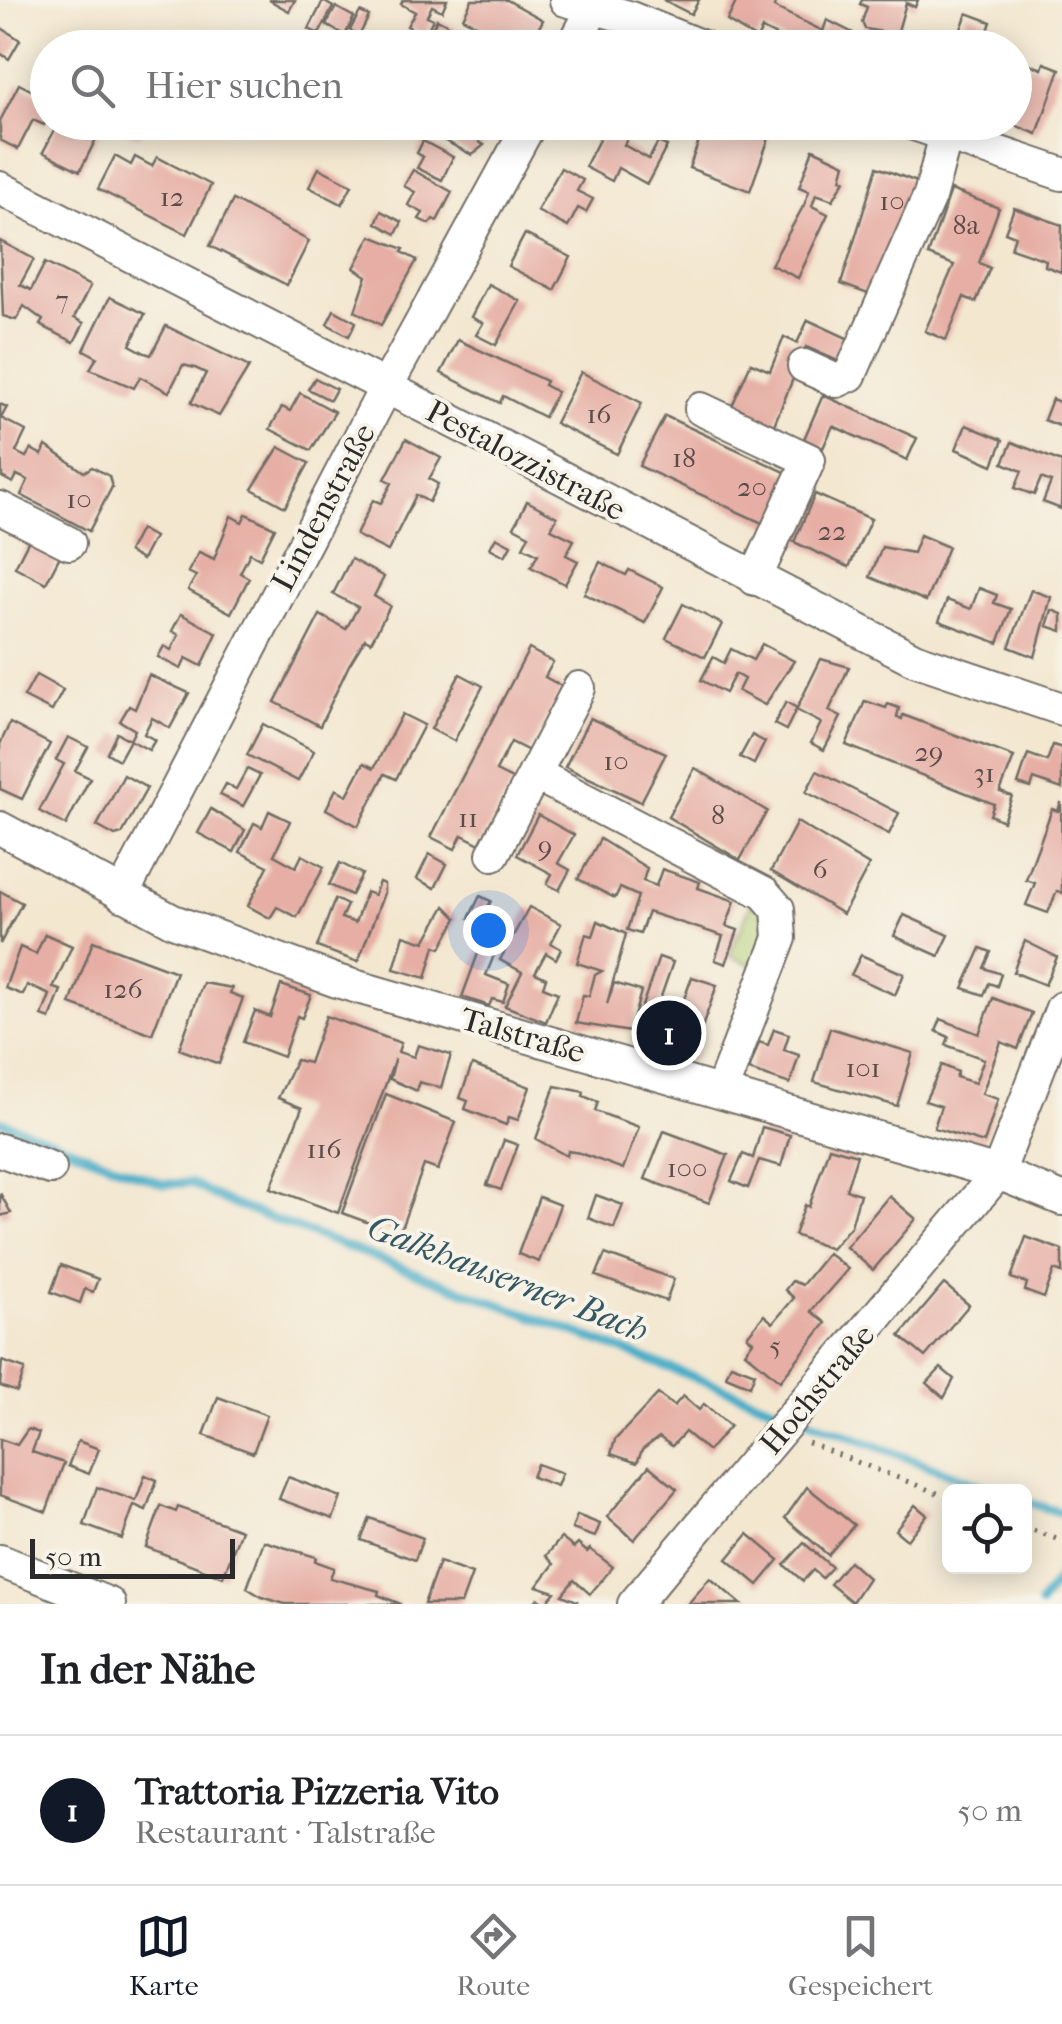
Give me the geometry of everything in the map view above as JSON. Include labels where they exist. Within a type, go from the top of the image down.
[{"type":"street","points":[[577,30],[586,2],[658,30]]},
{"type":"street","name":"Lindenstraße","points":[[122,895],[386,387],[521,140]]},
{"type":"street","points":[[804,366],[838,380],[850,374],[930,195],[945,140]]},
{"type":"street","points":[[963,140],[1060,169]]},
{"type":"street","name":"Pestalozzistraße","points":[[0,188],[914,659],[1062,709]]},
{"type":"street","points":[[701,409],[809,460],[755,579]]},
{"type":"street","points":[[0,508],[69,543]]},
{"type":"street","points":[[493,854],[579,688]]},
{"type":"street","points":[[535,774],[764,893],[778,910],[780,938],[720,1092]]},
{"type":"street","name":"Talstraße","points":[[0,828],[173,920],[337,980],[998,1173],[1062,1200]]},
{"type":"street","name":"Hochstraße","points":[[634,1604],[998,1173],[1062,1008]]},
{"type":"street","points":[[0,1150],[50,1168]]},
{"type":"street","points":[[0,1561],[109,1604]]},
{"type":"path","points":[[782,1433],[942,1495]]},
{"type":"path","points":[[1032,1529],[1062,1541]]},
{"type":"green space","points":[[751,903],[761,909],[768,928],[754,966],[730,956]]},
{"type":"building","points":[[269,0],[295,0],[289,11]]},
{"type":"building","points":[[403,0],[447,0],[442,11],[432,6],[427,16],[433,19],[428,30],[407,26],[415,12],[401,4]]},
{"type":"building","points":[[472,0],[507,0],[543,20],[538,30],[486,30],[463,18]]},
{"type":"building","points":[[663,0],[699,0],[691,14]]},
{"type":"building","points":[[737,0],[777,0],[774,7],[821,30],[742,30],[727,21]]},
{"type":"building","points":[[862,0],[918,0],[915,7],[906,3],[898,30],[865,29],[862,22],[867,7],[860,4]]},
{"type":"building","points":[[323,1],[333,7],[321,30],[309,29]]},
{"type":"building","points":[[336,7],[354,17],[348,30],[326,25]]},
{"type":"building","points":[[360,12],[369,16],[362,30],[350,30]]},
{"type":"building","points":[[967,13],[991,22],[988,30],[961,30]]},
{"type":"building","points":[[437,19],[459,30],[431,30]]},
{"type":"building","points":[[827,20],[847,30],[823,30]]},
{"type":"building","points":[[0,27],[20,40],[9,59],[0,53]]},
{"type":"building","points":[[1044,63],[1060,69],[1037,134],[1032,132],[1032,65],[1042,69]]},
{"type":"building","points":[[19,84],[30,90],[30,126],[18,149],[0,140],[0,121]]},
{"type":"building","points":[[49,140],[96,140],[80,171],[43,152]]},
{"type":"building","points":[[443,140],[480,140],[484,145],[472,155]]},
{"type":"building","points":[[599,140],[627,140],[624,145],[649,159],[658,142],[667,146],[647,184],[618,168],[612,181],[585,167]]},
{"type":"building","points":[[699,140],[768,140],[750,191],[689,168]]},
{"type":"building","points":[[423,141],[453,157],[442,180],[417,168],[423,157],[417,153]]},
{"type":"building","points":[[813,149],[845,164],[841,179],[845,180],[833,200],[816,194],[812,206],[828,214],[798,278],[771,265],[805,203],[809,191],[799,187]]},
{"type":"building","points":[[115,156],[131,165],[135,157],[152,166],[157,157],[211,185],[187,234],[98,189]]},
{"type":"building","points":[[877,167],[925,185],[876,297],[841,284]]},
{"type":"building","points":[[319,168],[352,185],[342,204],[309,187]]},
{"type":"building","points":[[561,168],[583,180],[577,191],[593,199],[586,212],[578,208],[568,227],[537,211]]},
{"type":"building","points":[[413,170],[452,192],[437,221],[433,219],[429,224],[419,219],[423,213],[408,205],[415,192],[404,186]]},
{"type":"building","points":[[951,190],[999,208],[979,263],[990,268],[976,302],[964,297],[946,340],[925,331],[954,265],[928,255]]},
{"type":"building","points":[[233,200],[309,241],[287,285],[210,246]]},
{"type":"building","points":[[1014,208],[1062,225],[1061,272],[1045,266],[1046,260],[1011,248],[1015,236],[1005,232]]},
{"type":"building","points":[[381,211],[402,222],[396,234],[376,223]]},
{"type":"building","points":[[525,234],[571,257],[554,290],[508,266]]},
{"type":"building","points":[[371,236],[404,249],[402,252],[417,260],[381,325],[355,311],[367,276],[354,268]]},
{"type":"building","points":[[0,241],[34,259],[20,285],[31,290],[45,263],[90,286],[74,318],[84,323],[74,342],[40,325],[43,320],[24,306],[16,320],[3,316]]},
{"type":"building","points":[[488,284],[520,301],[496,345],[476,335],[483,323],[471,317]]},
{"type":"building","points":[[110,297],[145,314],[130,345],[145,353],[151,355],[166,326],[249,367],[219,416],[191,403],[206,373],[195,368],[183,365],[169,392],[140,377],[134,388],[90,369],[97,357],[84,350]]},
{"type":"building","points":[[334,310],[356,322],[349,336],[327,324]]},
{"type":"building","points":[[808,320],[858,343],[847,365],[806,347],[774,425],[732,406],[751,363],[770,371],[784,337],[797,343]]},
{"type":"building","points":[[458,340],[546,381],[544,385],[557,392],[544,417],[503,396],[500,403],[441,373]]},
{"type":"building","points":[[581,372],[642,403],[617,454],[555,423]]},
{"type":"building","points":[[315,378],[336,389],[330,400],[308,389]]},
{"type":"building","points":[[300,393],[335,412],[311,450],[270,429],[282,407],[290,411]]},
{"type":"building","points":[[823,395],[917,438],[907,460],[833,426],[823,448],[804,439]]},
{"type":"building","points":[[1052,399],[1062,403],[1062,427],[1044,420]]},
{"type":"building","points":[[0,404],[7,407],[1,418],[26,431],[16,452],[26,457],[31,449],[42,455],[46,446],[84,472],[92,467],[109,476],[112,487],[89,531],[21,495],[28,480],[17,475],[13,483],[2,477]]},
{"type":"building","points":[[665,416],[798,478],[773,528],[639,466]]},
{"type":"building","points":[[966,425],[1003,440],[993,465],[956,449]]},
{"type":"building","points":[[406,439],[441,458],[429,479],[438,484],[429,502],[416,495],[388,551],[356,535],[373,500],[381,503],[392,483],[385,479]]},
{"type":"building","points":[[1012,442],[1062,462],[1061,509],[1043,502],[1051,482],[1041,478],[1034,495],[1015,488],[1022,471],[1003,463]]},
{"type":"building","points":[[279,447],[309,463],[285,507],[252,489]]},
{"type":"building","points":[[815,494],[871,519],[849,567],[794,542]]},
{"type":"building","points":[[527,501],[557,517],[551,529],[574,540],[566,555],[578,561],[565,584],[531,567],[538,554],[523,547],[529,535],[514,527]]},
{"type":"building","points":[[246,514],[275,528],[260,558],[250,553],[240,573],[249,578],[231,613],[188,590],[196,576],[188,572],[199,552],[214,559],[231,516],[242,522]]},
{"type":"building","points":[[140,529],[154,537],[142,560],[128,552]]},
{"type":"building","points":[[920,535],[948,547],[926,601],[870,577],[882,547],[913,553]]},
{"type":"building","points":[[496,537],[511,545],[505,556],[490,548]]},
{"type":"building","points":[[30,538],[61,554],[46,583],[15,567]]},
{"type":"building","points":[[351,559],[384,577],[374,596],[390,606],[371,642],[365,639],[349,665],[320,726],[275,702],[320,615],[346,629],[358,607],[333,594]]},
{"type":"building","points":[[600,562],[626,575],[629,570],[663,587],[645,623],[584,594]]},
{"type":"building","points":[[979,588],[997,595],[994,603],[1011,609],[998,643],[939,621],[947,600],[971,609]]},
{"type":"building","points":[[1031,590],[1051,597],[1035,657],[1009,647]]},
{"type":"building","points":[[683,604],[722,624],[705,657],[666,638]]},
{"type":"building","points":[[1052,610],[1062,614],[1062,631],[1047,626]]},
{"type":"building","points":[[181,614],[217,633],[202,666],[186,658],[181,669],[158,657],[164,646],[171,650],[179,635],[172,631]]},
{"type":"building","points":[[762,644],[794,661],[765,705],[738,691],[744,679],[735,674],[725,693],[701,680],[713,657],[724,663],[731,649],[753,660]]},
{"type":"building","points":[[529,649],[553,662],[545,677],[563,687],[529,751],[511,742],[496,771],[514,780],[480,844],[462,835],[455,849],[431,837]]},
{"type":"building","points":[[821,659],[849,667],[829,711],[841,717],[824,750],[811,743],[821,723],[796,710],[786,730],[774,724],[786,702],[797,708]]},
{"type":"building","points":[[460,674],[483,686],[454,741],[431,729]]},
{"type":"building","points":[[36,675],[63,690],[52,711],[24,697]]},
{"type":"building","points":[[149,675],[189,693],[170,728],[152,718],[144,734],[155,740],[149,750],[130,740],[135,730],[120,721],[129,706],[135,709]]},
{"type":"building","points":[[865,701],[899,708],[897,717],[902,719],[903,715],[1014,757],[1000,792],[1012,796],[1003,821],[990,815],[994,804],[846,745]]},
{"type":"building","points":[[402,714],[424,725],[396,779],[385,774],[358,826],[326,809],[336,789],[347,795],[364,763],[374,768]]},
{"type":"building","points":[[590,718],[666,753],[641,802],[565,767]]},
{"type":"building","points":[[10,723],[50,744],[22,799],[0,789],[0,744]]},
{"type":"building","points":[[263,724],[314,751],[298,781],[247,755]]},
{"type":"building","points":[[117,733],[130,740],[119,760],[107,753]]},
{"type":"building","points":[[752,735],[765,742],[754,764],[740,757]]},
{"type":"building","points":[[68,737],[88,747],[75,771],[90,778],[66,825],[39,811],[64,764],[56,760]]},
{"type":"building","points":[[1053,745],[1062,748],[1062,789],[1034,779],[1031,788],[1018,784],[1028,754],[1047,761]]},
{"type":"building","points":[[695,768],[767,811],[740,860],[668,817]]},
{"type":"building","points":[[247,769],[260,775],[243,806],[220,795],[226,784],[236,789]]},
{"type":"building","points":[[817,771],[899,813],[889,834],[806,792]]},
{"type":"building","points":[[124,775],[147,788],[122,834],[115,836],[97,826]]},
{"type":"building","points":[[1061,802],[1062,893],[1057,891],[1048,913],[1026,905],[1035,883],[1026,880],[1052,809],[1058,811]]},
{"type":"building","points":[[211,809],[245,830],[234,852],[198,833]]},
{"type":"building","points":[[269,811],[290,821],[274,855],[296,867],[302,855],[324,867],[297,917],[277,907],[270,918],[248,906],[268,866],[240,852],[254,823],[262,827]]},
{"type":"building","points":[[538,815],[574,835],[558,863],[570,870],[559,890],[547,884],[552,874],[517,855]]},
{"type":"building","points":[[797,822],[869,865],[843,914],[771,871]]},
{"type":"building","points":[[600,839],[647,868],[643,881],[656,886],[662,869],[700,882],[698,888],[735,901],[726,926],[738,930],[726,964],[715,960],[723,936],[648,912],[640,934],[627,930],[638,896],[620,888],[615,898],[578,879]]},
{"type":"building","points":[[429,854],[447,864],[435,888],[417,879]]},
{"type":"building","points":[[340,863],[362,874],[351,895],[329,885]]},
{"type":"building","points":[[379,882],[384,884],[384,893],[358,962],[317,947],[335,899],[347,905],[341,918],[355,923],[366,892],[374,895]]},
{"type":"building","points":[[0,891],[22,903],[0,944]]},
{"type":"building","points":[[480,896],[491,901],[479,923],[469,918]]},
{"type":"building","points":[[445,906],[457,918],[441,948],[435,946],[426,978],[394,969],[404,935],[425,942]]},
{"type":"building","points":[[529,907],[561,924],[551,943],[561,949],[556,959],[546,953],[535,973],[546,978],[543,987],[558,993],[546,1022],[505,1006],[522,972],[500,960]]},
{"type":"building","points":[[904,915],[949,935],[939,956],[894,936]]},
{"type":"building","points":[[598,921],[626,934],[607,1004],[614,983],[641,991],[630,1032],[576,1023],[583,995],[589,996],[595,975],[602,971],[577,963],[586,934],[593,936]]},
{"type":"building","points":[[45,934],[72,946],[53,988],[61,990],[50,1019],[42,1016],[50,995],[27,985],[23,995],[5,988],[20,947],[36,954]]},
{"type":"building","points":[[93,941],[176,972],[152,1034],[70,1004]]},
{"type":"building","points":[[1025,941],[1057,957],[1045,985],[1013,972]]},
{"type":"building","points":[[480,948],[495,953],[486,975],[509,984],[503,1002],[492,999],[489,1006],[462,997]]},
{"type":"building","points":[[981,948],[991,952],[984,968],[1001,974],[997,986],[989,983],[984,995],[963,988]]},
{"type":"building","points":[[861,955],[904,974],[895,995],[851,975]]},
{"type":"building","points":[[659,957],[673,962],[655,1014],[641,1009]]},
{"type":"building","points":[[692,977],[717,985],[690,1061],[650,1046],[664,1008],[679,1013]]},
{"type":"building","points":[[203,983],[232,988],[230,993],[243,998],[219,1064],[179,1049]]},
{"type":"building","points":[[281,985],[311,995],[302,1018],[297,1016],[283,1057],[243,1042],[255,1011],[270,1017]]},
{"type":"building","points":[[993,998],[1032,1013],[1018,1049],[1001,1042],[988,1077],[982,1094],[998,1099],[984,1143],[934,1128],[941,1106],[925,1101],[942,1065],[958,1072],[956,1077],[975,1083],[984,1059],[946,1045],[949,1037],[936,1031],[941,1019],[979,1034]]},
{"type":"building","points":[[326,1016],[401,1043],[398,1052],[414,1057],[418,1045],[451,1055],[441,1088],[419,1082],[417,1091],[390,1079],[395,1059],[338,1213],[271,1188],[302,1108],[278,1098],[296,1060],[309,1063]]},
{"type":"building","points":[[830,1028],[913,1053],[897,1106],[814,1082]]},
{"type":"building","points":[[774,1029],[789,1034],[784,1050],[799,1055],[790,1084],[749,1070],[759,1042],[768,1045]]},
{"type":"building","points":[[472,1065],[530,1087],[518,1120],[509,1117],[506,1125],[465,1109],[468,1101],[460,1098]]},
{"type":"building","points":[[555,1086],[584,1092],[583,1096],[598,1102],[595,1111],[639,1127],[623,1169],[580,1153],[568,1151],[567,1156],[536,1139]]},
{"type":"building","points":[[386,1094],[456,1122],[438,1170],[424,1165],[399,1234],[342,1213]]},
{"type":"building","points":[[762,1127],[790,1135],[781,1166],[759,1160],[748,1188],[731,1181],[743,1154],[753,1158]]},
{"type":"building","points":[[664,1131],[728,1155],[709,1203],[645,1179]]},
{"type":"building","points":[[504,1140],[518,1145],[501,1190],[487,1185]]},
{"type":"building","points":[[829,1147],[857,1155],[846,1190],[860,1194],[851,1226],[831,1249],[794,1235],[805,1205],[809,1207]]},
{"type":"building","points":[[0,1193],[11,1213],[0,1216]]},
{"type":"building","points":[[596,1195],[623,1205],[614,1228],[588,1218]]},
{"type":"building","points":[[889,1196],[916,1219],[873,1270],[846,1247]]},
{"type":"building","points":[[539,1197],[560,1205],[539,1262],[518,1254]]},
{"type":"building","points":[[1026,1237],[1062,1250],[1062,1273],[1054,1270],[1044,1298],[1025,1291],[1027,1283],[1011,1278]]},
{"type":"building","points":[[828,1253],[848,1269],[811,1311],[826,1323],[780,1381],[745,1352],[753,1341],[747,1336],[764,1315],[773,1323],[794,1298],[785,1290],[792,1281],[802,1285]]},
{"type":"building","points":[[605,1254],[674,1279],[666,1301],[596,1276]]},
{"type":"building","points":[[61,1265],[98,1279],[93,1292],[85,1289],[80,1303],[51,1292]]},
{"type":"building","points":[[944,1284],[969,1305],[925,1357],[900,1336]]},
{"type":"building","points":[[2,1361],[25,1369],[17,1392],[0,1386]]},
{"type":"building","points":[[731,1364],[755,1373],[750,1386],[726,1376]]},
{"type":"building","points":[[941,1368],[954,1379],[944,1398],[927,1383]]},
{"type":"building","points":[[658,1394],[674,1406],[683,1396],[699,1410],[704,1404],[730,1426],[708,1451],[685,1432],[672,1446],[659,1437],[642,1450],[637,1463],[611,1454],[615,1440]]},
{"type":"building","points":[[218,1397],[267,1415],[253,1453],[204,1435]]},
{"type":"building","points":[[28,1429],[39,1433],[32,1452],[64,1463],[46,1512],[0,1495],[0,1439],[17,1445]]},
{"type":"building","points":[[78,1441],[99,1449],[89,1474],[68,1466]]},
{"type":"building","points":[[537,1464],[562,1473],[557,1486],[532,1477]]},
{"type":"building","points":[[649,1466],[677,1489],[634,1540],[607,1517]]},
{"type":"building","points":[[145,1475],[157,1480],[146,1510],[134,1505],[122,1539],[84,1525],[97,1487],[136,1501]]},
{"type":"building","points":[[288,1477],[341,1497],[333,1519],[279,1499]]},
{"type":"building","points":[[807,1487],[854,1525],[828,1555],[785,1518]]},
{"type":"building","points":[[915,1505],[927,1515],[907,1540],[895,1530]]},
{"type":"building","points":[[161,1506],[176,1512],[178,1507],[241,1530],[223,1577],[146,1547]]},
{"type":"building","points":[[577,1515],[600,1524],[595,1537],[572,1529]]},
{"type":"building","points":[[370,1518],[423,1538],[415,1560],[361,1540]]},
{"type":"building","points":[[748,1534],[779,1560],[758,1585],[727,1559]]},
{"type":"building","points":[[561,1538],[574,1548],[578,1544],[587,1552],[590,1549],[613,1567],[590,1594],[574,1580],[562,1595],[577,1601],[575,1604],[545,1604],[555,1592],[537,1586],[554,1564],[546,1556]]},
{"type":"building","points":[[264,1541],[316,1557],[315,1561],[334,1568],[330,1578],[379,1591],[378,1595],[401,1604],[285,1604],[262,1597],[247,1588]]},
{"type":"building","points":[[804,1543],[832,1567],[822,1578],[813,1570],[803,1581],[784,1565]]},
{"type":"building","points":[[849,1561],[868,1578],[852,1602],[830,1584]]},
{"type":"building","points":[[439,1562],[472,1574],[461,1604],[424,1604]]},
{"type":"building","points":[[710,1578],[741,1604],[688,1604]]},
{"type":"waterway","name":"Galkhauserner Bach","points":[[0,1121],[163,1184],[191,1183],[224,1201],[787,1412]]},
{"type":"waterway","name":"Galkhauserner Bach","points":[[802,1418],[977,1484]]},
{"type":"waterway","name":"Galkhauserner Bach","points":[[1032,1504],[1062,1513]]},
{"type":"waterway","points":[[1040,1604],[1062,1575]]},
{"type":"place","name":"Trattoria Pizzeria Vito","points":[[669,1033]]}]
